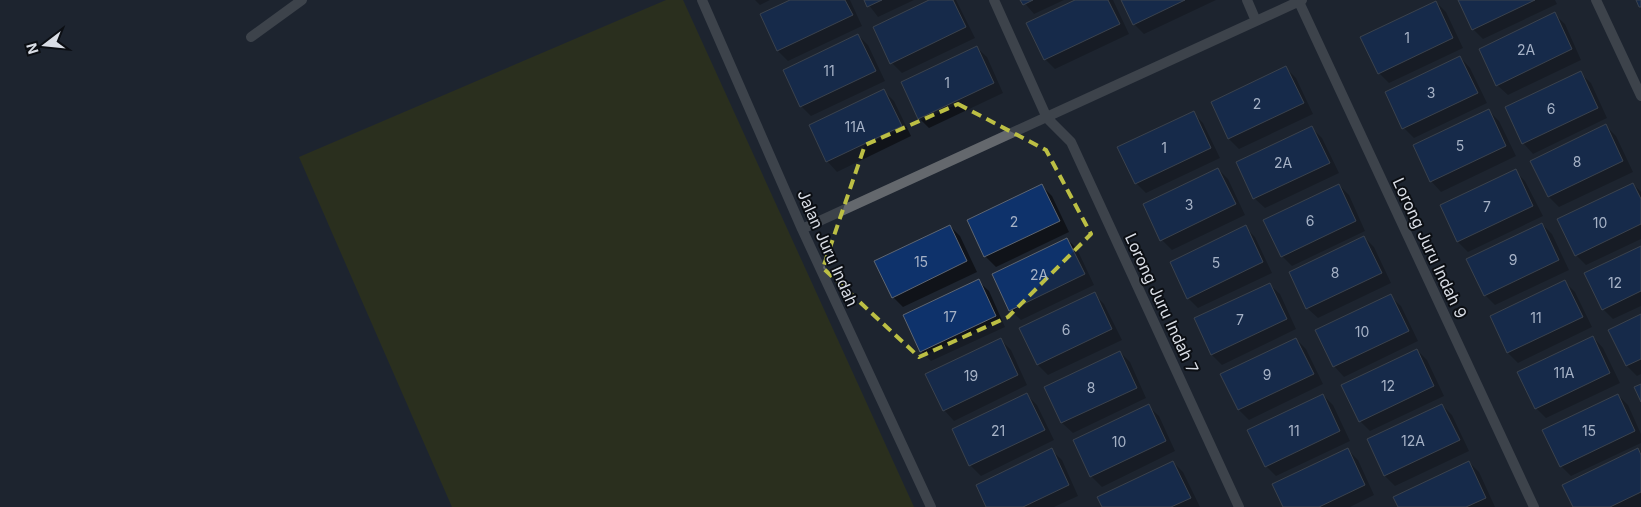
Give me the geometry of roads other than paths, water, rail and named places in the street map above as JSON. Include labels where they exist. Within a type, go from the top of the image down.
[{"type":"street","points":[[251,37],[302,0]]},
{"type":"street","name":"Jalan Juru Indah","points":[[702,0],[802,229],[931,507]]},
{"type":"street","name":"Lorong Juru Indah 7","points":[[994,0],[1047,118],[1070,142],[1240,507]]},
{"type":"street","points":[[1247,0],[1256,21]]},
{"type":"street","points":[[1596,0],[1641,96]]},
{"type":"street","points":[[802,229],[1300,1]]},
{"type":"street","name":"Lorong Juru Indah 9","points":[[1300,1],[1534,507]]}]
